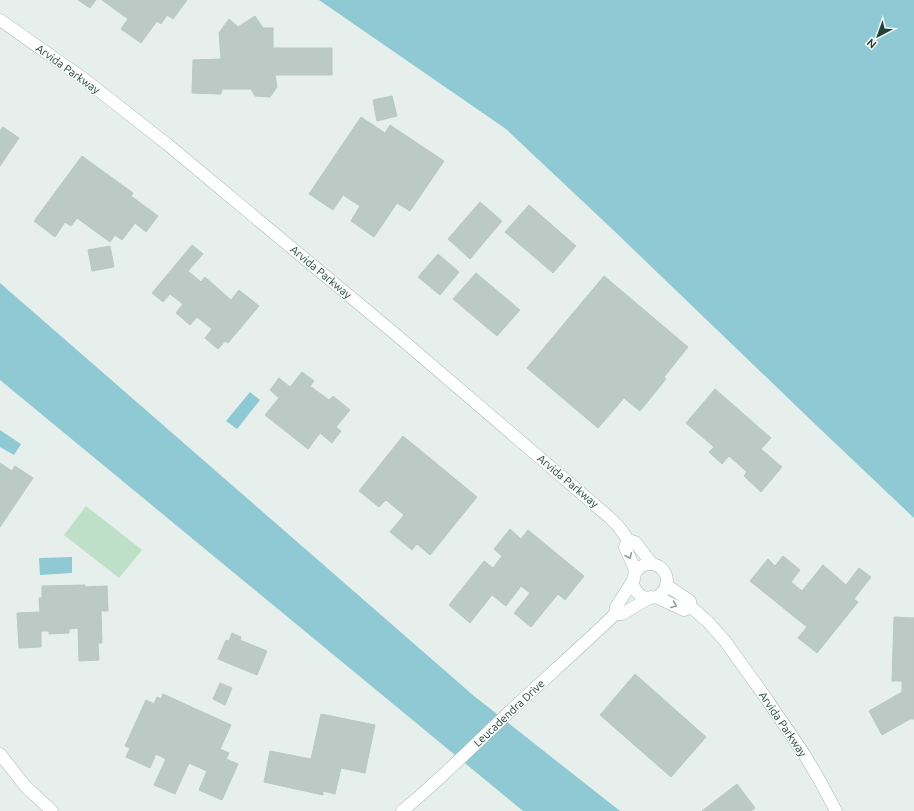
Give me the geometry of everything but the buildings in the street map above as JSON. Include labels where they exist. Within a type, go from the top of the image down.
[{"type":"street","name":"Arvida Parkway","points":[[0,20],[90,84],[179,154],[400,338],[603,511],[619,527],[628,540],[635,542],[652,564],[659,567],[664,572],[667,578],[666,585],[690,601],[692,608],[718,632],[747,670],[787,728],[820,781],[836,811]]},
{"type":"street","points":[[628,540],[625,547],[635,576],[635,587],[639,593],[645,597],[654,597],[684,610],[692,608]]},
{"type":"street","points":[[635,576],[641,567],[652,564]]},
{"type":"street","name":"Leucadendra Drive","points":[[402,811],[458,761],[615,614],[616,607],[635,576]]},
{"type":"street","points":[[654,597],[662,592],[666,585]]},
{"type":"street","name":"Leucadendra Drive","points":[[615,614],[622,614],[654,597]]},
{"type":"street","points":[[0,754],[26,787],[52,811]]},
{"type":"green space","points":[[86,506],[142,550],[119,578],[64,535]]},
{"type":"water","points":[[319,0],[914,0],[914,518],[506,129]]},
{"type":"water","points":[[0,283],[474,696],[620,811],[523,811],[0,380]]},
{"type":"water","points":[[250,392],[260,400],[237,429],[226,421]]},
{"type":"water","points":[[0,430],[21,444],[14,455],[0,447]]},
{"type":"water","points":[[72,557],[72,573],[40,575],[39,558]]}]
